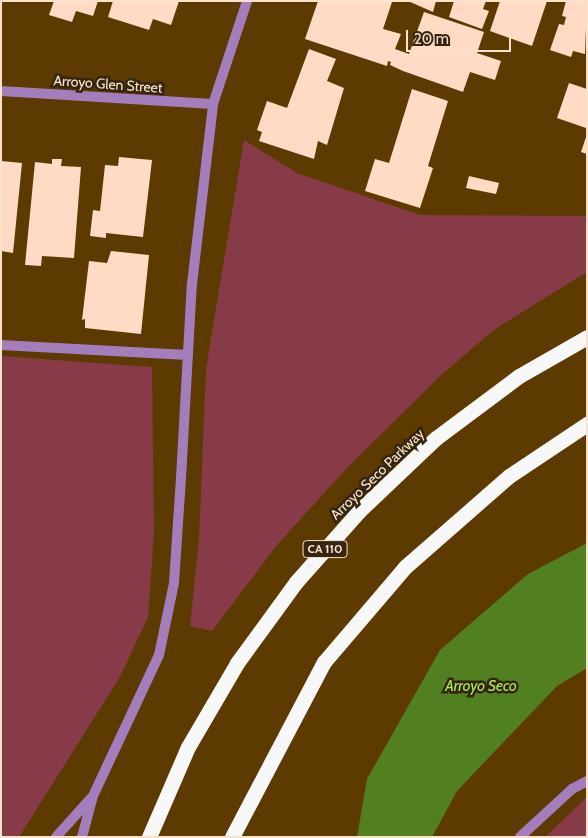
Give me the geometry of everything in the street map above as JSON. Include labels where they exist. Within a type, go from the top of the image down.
[{"type":"highway","name":"Arroyo Seco Parkway","points":[[149,837],[188,747],[237,663],[296,582],[359,511],[436,438],[519,376],[587,337]]},
{"type":"highway","points":[[232,837],[324,662],[392,582],[509,476],[587,424]]},
{"type":"street","points":[[82,837],[93,796],[159,655],[174,583],[182,478],[192,284],[213,104],[247,1]]},
{"type":"street","name":"Arroyo Glen Street","points":[[1,91],[213,104]]},
{"type":"street","points":[[1,345],[188,355]]},
{"type":"street","points":[[520,837],[572,789],[587,781]]},
{"type":"street","points":[[56,837],[93,796]]},
{"type":"shaded area","points":[[244,140],[297,173],[420,215],[587,216],[587,272],[495,329],[439,377],[347,468],[277,545],[212,631],[190,626],[199,539],[206,369]]},
{"type":"shaded area","points":[[1,356],[152,367],[154,534],[148,617],[120,677],[19,837],[1,837]]},
{"type":"shaded area","points":[[587,797],[587,837],[545,837]]},
{"type":"water","name":"Arroyo Seco","points":[[587,543],[587,668],[557,686],[457,791],[432,837],[357,837],[367,779],[440,650],[528,574]]},
{"type":"building","points":[[54,1],[98,1],[93,16],[76,11],[72,22],[49,15]]},
{"type":"building","points":[[113,1],[179,1],[171,25],[153,19],[149,30],[108,17]]},
{"type":"building","points":[[318,1],[392,2],[383,29],[401,34],[395,49],[409,54],[424,12],[484,32],[477,53],[501,61],[495,80],[470,72],[463,92],[403,71],[390,65],[391,62],[388,61],[387,66],[305,39]]},
{"type":"building","points":[[408,1],[436,1],[433,12]]},
{"type":"building","points":[[454,1],[486,1],[483,9],[489,11],[482,29],[449,17]]},
{"type":"building","points":[[500,1],[547,1],[532,46],[490,31]]},
{"type":"building","points":[[566,1],[587,1],[585,54],[573,51],[571,57],[550,50],[559,24],[564,25],[566,17],[562,16]]},
{"type":"building","points":[[309,49],[336,59],[327,81],[344,88],[327,145],[318,141],[314,159],[259,141],[262,132],[257,130],[267,101],[287,108]]},
{"type":"building","points":[[569,83],[587,89],[586,128],[557,118]]},
{"type":"building","points":[[412,89],[448,101],[428,166],[433,168],[420,208],[365,191],[375,159],[389,163]]},
{"type":"building","points":[[587,137],[587,154],[581,152]]},
{"type":"building","points":[[119,157],[152,160],[143,237],[106,233],[106,238],[90,236],[93,210],[100,211],[105,165],[118,166]]},
{"type":"building","points":[[52,159],[62,159],[61,166],[81,167],[74,258],[42,256],[41,266],[25,265],[35,162],[52,164]]},
{"type":"building","points":[[1,161],[22,163],[13,253],[1,251]]},
{"type":"building","points":[[469,176],[499,183],[496,194],[466,188]]},
{"type":"building","points":[[111,251],[149,255],[141,334],[85,328],[85,319],[82,320],[89,261],[107,263]]}]
